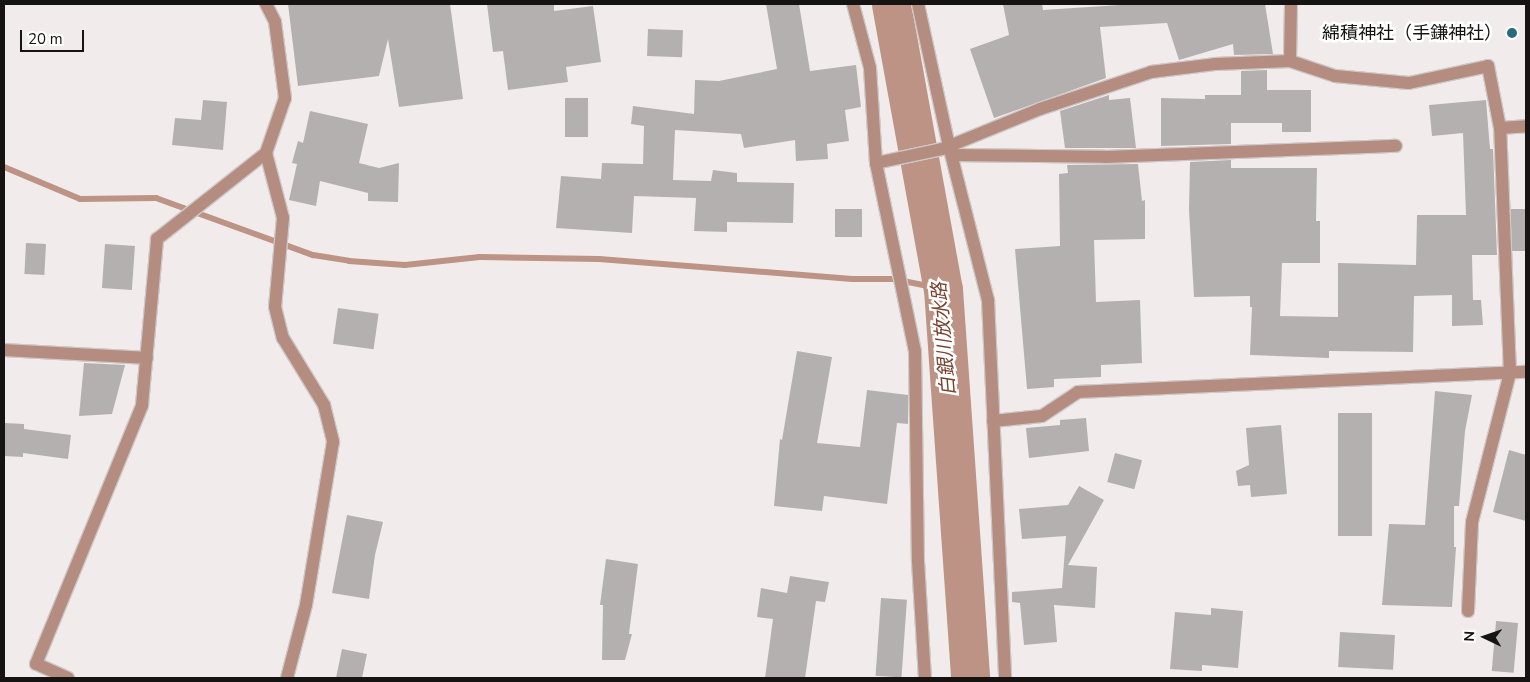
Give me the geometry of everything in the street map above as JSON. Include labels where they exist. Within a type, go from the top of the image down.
[{"type":"street","points":[[68,678],[36,664],[142,405],[157,239],[266,153],[285,98],[275,22],[266,4]]},
{"type":"street","points":[[852,4],[870,68],[882,162],[915,351],[918,561],[925,678]]},
{"type":"street","points":[[918,4],[948,150],[988,300],[1006,678]]},
{"type":"street","points":[[1290,60],[1291,4]]},
{"type":"street","points":[[948,150],[1040,109],[1151,72],[1215,64],[1290,60],[1335,76],[1409,83],[1488,66],[1500,128],[1510,373],[1472,522],[1468,611]]},
{"type":"street","points":[[1500,128],[1526,126]]},
{"type":"street","points":[[882,162],[948,150],[1105,157],[1396,146]]},
{"type":"street","points":[[266,153],[282,218],[275,308],[283,338],[324,405],[333,442],[306,605],[287,678]]},
{"type":"street","points":[[4,350],[147,358]]},
{"type":"street","points":[[993,421],[1042,416],[1078,392],[1526,372]]},
{"type":"building","points":[[288,4],[450,4],[463,99],[399,107],[388,39],[379,76],[298,86]]},
{"type":"building","points":[[487,4],[554,4],[554,11],[593,6],[601,62],[566,67],[568,82],[508,90],[503,51],[493,52]]},
{"type":"building","points":[[766,4],[799,4],[810,71],[856,65],[861,107],[845,110],[849,141],[827,144],[828,159],[796,161],[795,140],[744,148],[741,134],[675,130],[673,180],[711,181],[713,170],[737,173],[737,182],[794,183],[793,223],[727,222],[727,232],[694,231],[696,198],[634,196],[632,233],[556,228],[561,176],[601,179],[602,163],[643,164],[644,126],[631,124],[633,106],[694,114],[695,80],[719,81],[777,69]]},
{"type":"building","points":[[1003,4],[1042,4],[1043,10],[1135,4],[1265,4],[1273,54],[1234,55],[1233,44],[1179,60],[1167,23],[1100,27],[1106,78],[994,118],[970,49],[1009,35]]},
{"type":"building","points":[[648,29],[683,30],[682,57],[647,56]]},
{"type":"building","points":[[1267,70],[1267,90],[1311,90],[1311,132],[1282,132],[1282,123],[1231,123],[1231,144],[1161,146],[1161,98],[1205,99],[1205,95],[1241,95],[1241,71]]},
{"type":"building","points":[[1109,95],[1109,100],[1130,98],[1136,148],[1065,148],[1060,111]]},
{"type":"building","points":[[565,98],[588,98],[588,137],[565,137]]},
{"type":"building","points":[[203,100],[227,102],[223,150],[172,145],[175,118],[201,120]]},
{"type":"building","points":[[1486,100],[1490,149],[1493,149],[1497,255],[1472,255],[1473,300],[1481,300],[1483,325],[1452,326],[1452,295],[1414,296],[1413,352],[1329,351],[1329,358],[1250,355],[1252,307],[1250,307],[1250,296],[1194,297],[1189,210],[1190,162],[1231,160],[1231,168],[1317,168],[1316,221],[1320,221],[1320,263],[1282,263],[1280,316],[1338,317],[1338,263],[1416,265],[1417,215],[1466,215],[1463,133],[1432,136],[1429,105]]},
{"type":"building","points":[[310,111],[368,124],[359,163],[379,168],[399,163],[398,202],[368,201],[368,193],[320,181],[316,206],[289,200],[297,164],[292,163],[298,141],[303,143]]},
{"type":"building","points":[[1138,164],[1142,201],[1145,200],[1145,239],[1094,240],[1096,302],[1140,300],[1142,363],[1101,365],[1101,377],[1054,379],[1054,387],[1027,389],[1015,249],[1060,246],[1059,174],[1068,173],[1067,165]]},
{"type":"building","points":[[835,209],[862,209],[862,237],[835,237]]},
{"type":"building","points":[[1511,209],[1526,209],[1526,251],[1511,251]]},
{"type":"building","points":[[26,243],[46,244],[44,275],[24,274]]},
{"type":"building","points":[[105,244],[135,246],[132,290],[102,288]]},
{"type":"building","points":[[338,308],[379,314],[374,349],[333,344]]},
{"type":"building","points":[[797,351],[832,357],[817,443],[860,447],[867,390],[908,395],[908,424],[897,423],[887,504],[824,496],[822,511],[774,506],[780,439],[782,440]]},
{"type":"building","points":[[84,363],[125,365],[112,414],[79,416]]},
{"type":"building","points":[[1435,391],[1472,395],[1465,431],[1459,506],[1454,506],[1454,547],[1456,547],[1452,607],[1382,605],[1389,524],[1425,525]]},
{"type":"building","points":[[1338,413],[1372,413],[1372,536],[1338,536]]},
{"type":"building","points":[[1086,418],[1089,451],[1029,458],[1026,428],[1060,425],[1060,420]]},
{"type":"building","points":[[4,423],[24,424],[24,429],[71,435],[68,459],[23,453],[23,457],[4,456]]},
{"type":"building","points":[[1281,425],[1287,494],[1251,497],[1250,485],[1238,486],[1236,471],[1249,465],[1246,428]]},
{"type":"building","points":[[1509,450],[1526,455],[1526,521],[1493,512]]},
{"type":"building","points":[[1115,453],[1142,460],[1134,489],[1107,482]]},
{"type":"building","points":[[1079,486],[1104,500],[1068,565],[1097,567],[1095,608],[1054,605],[1057,642],[1024,645],[1020,603],[1012,602],[1012,592],[1062,588],[1066,536],[1022,539],[1019,509],[1068,505]]},
{"type":"building","points":[[347,515],[383,522],[375,555],[369,599],[332,593]]},
{"type":"building","points":[[606,559],[638,564],[629,634],[632,634],[625,660],[602,660],[603,605],[600,605]]},
{"type":"building","points":[[790,576],[829,582],[825,602],[816,601],[805,678],[765,678],[773,619],[757,617],[761,588],[787,593]]},
{"type":"building","points":[[881,598],[907,600],[901,678],[876,676]]},
{"type":"building","points":[[1211,608],[1243,611],[1238,668],[1202,665],[1202,671],[1170,669],[1175,612],[1211,615]]},
{"type":"building","points":[[1496,621],[1518,623],[1514,673],[1492,671]]},
{"type":"building","points":[[1340,632],[1395,635],[1393,670],[1338,667]]},
{"type":"building","points":[[342,649],[367,654],[362,678],[336,678]]},
{"type":"waterway","name":"白銀川放水路","points":[[891,4],[943,289],[970,678]]},
{"type":"waterway","points":[[4,167],[80,199],[156,198],[313,255],[349,261],[405,265],[480,257],[599,259],[852,279],[893,279],[943,289]]},
{"type":"place","name":"綿積神社（手鎌神社）","points":[[1512,33]]}]
